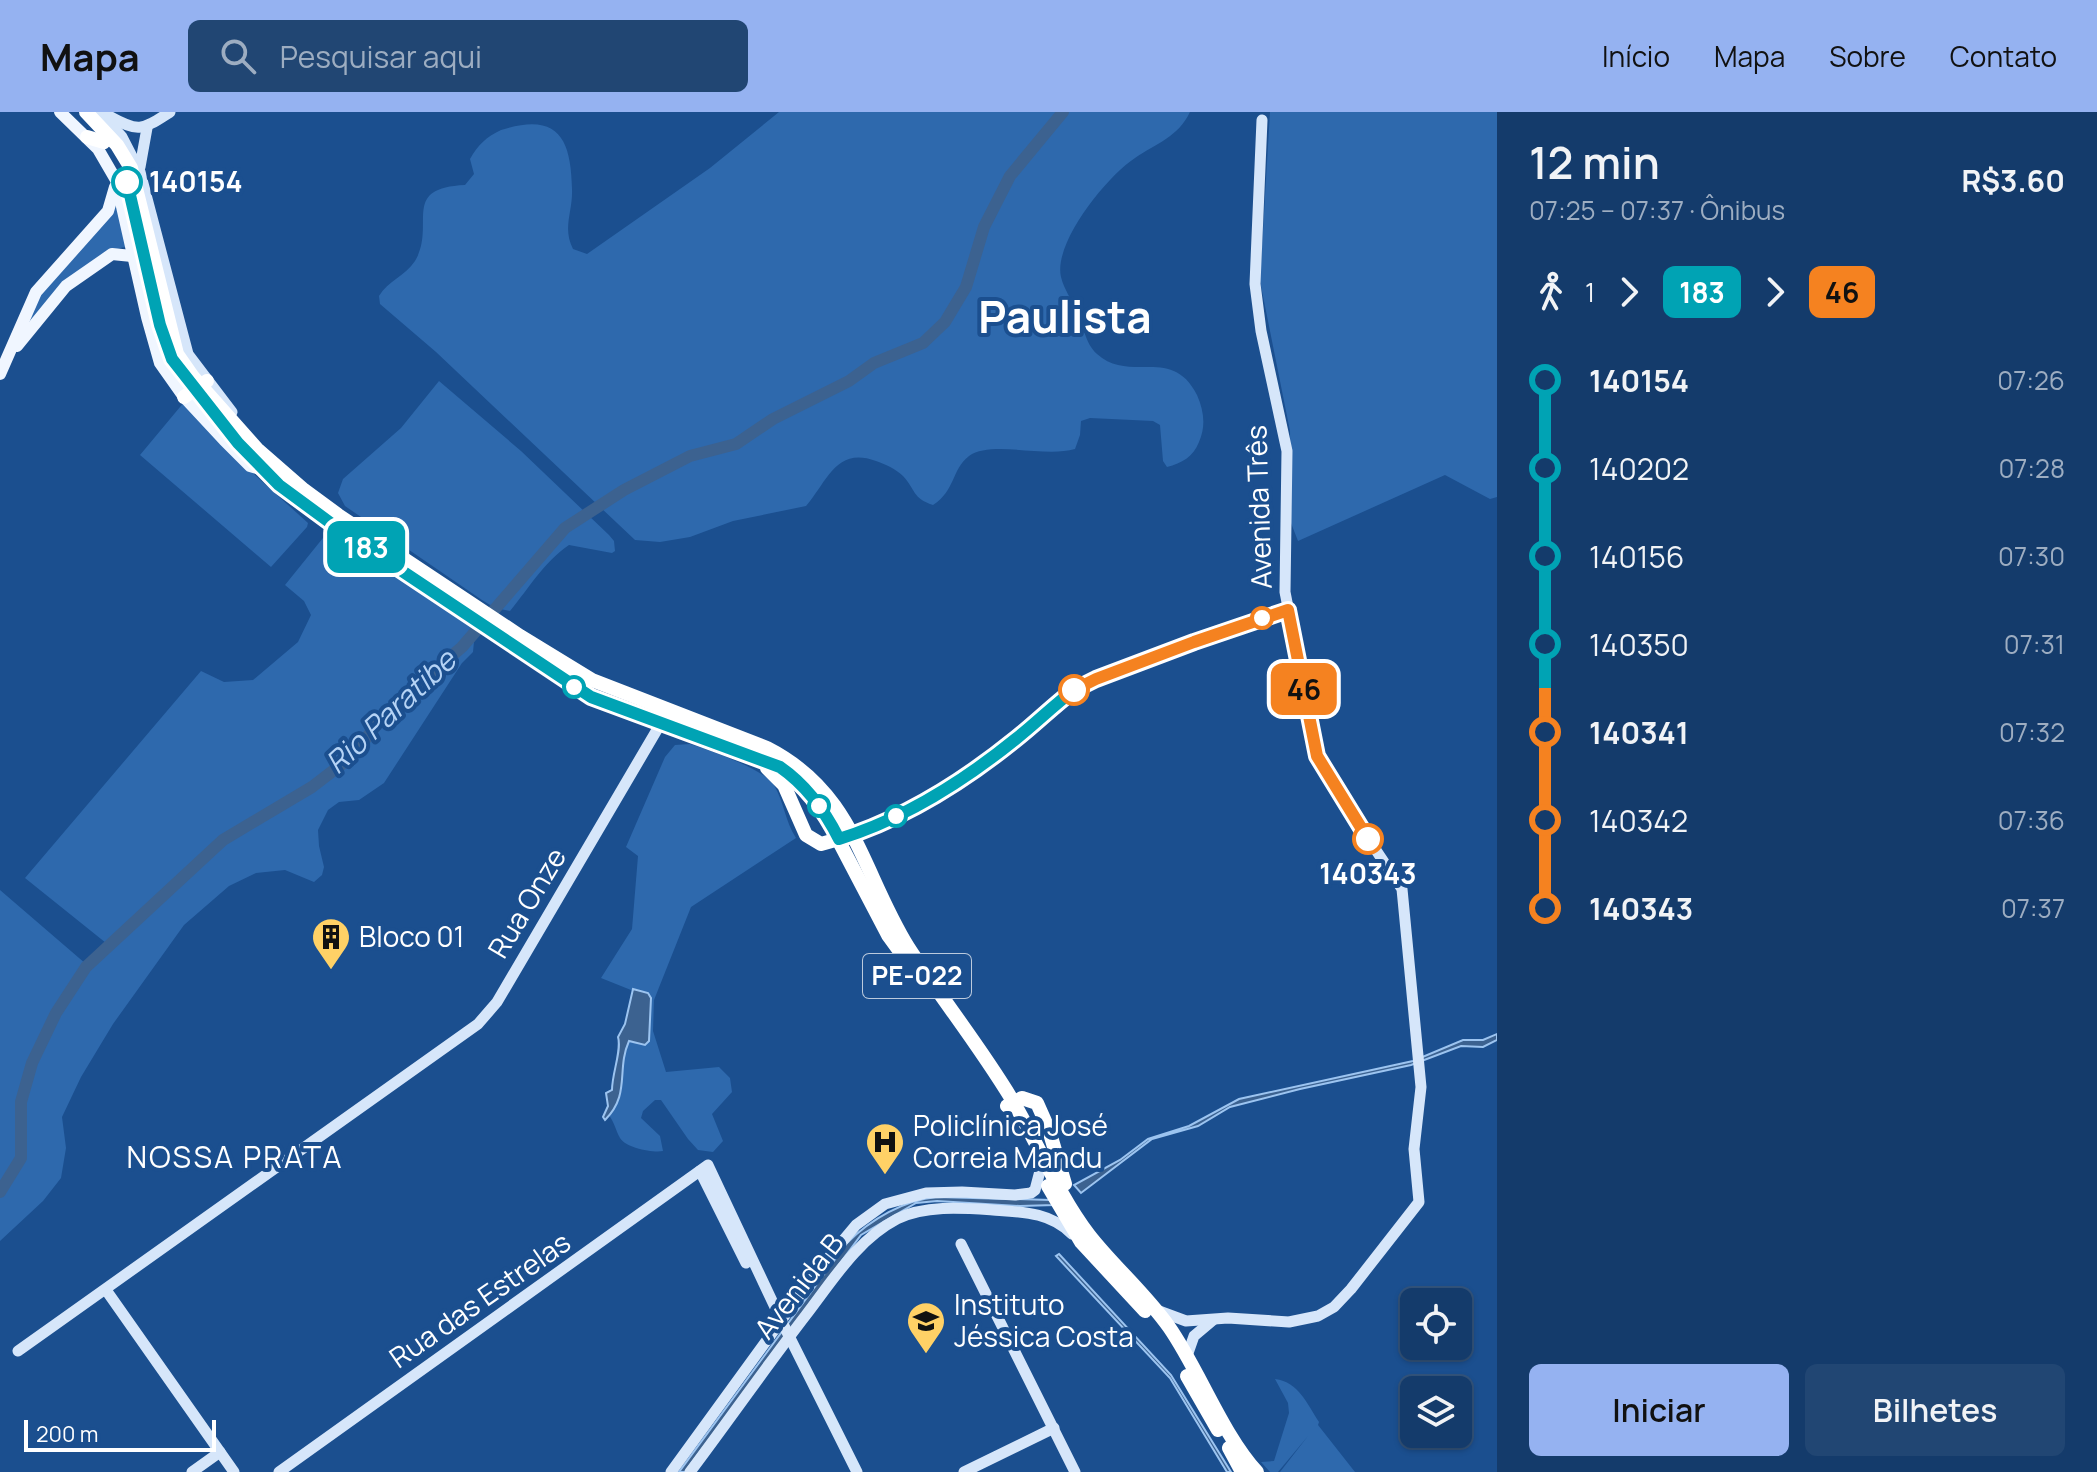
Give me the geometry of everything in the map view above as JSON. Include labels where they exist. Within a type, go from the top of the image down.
[{"type":"highway","name":"PE-022","points":[[75,112],[104,142],[119,163],[127,182],[167,349],[264,471],[314,512],[499,629],[591,697],[642,702],[749,741],[792,762],[820,786],[846,837],[888,935],[1010,1104],[1040,1171],[1081,1242],[1165,1337],[1242,1472]]},
{"type":"highway","name":"PE-022","points":[[86,112],[129,162],[159,260],[177,354],[197,388],[257,449],[315,499],[481,617]]},
{"type":"highway","points":[[87,137],[104,142]]},
{"type":"highway","name":"PE-022","points":[[642,702],[661,723],[743,752],[787,772],[846,837]]},
{"type":"highway","points":[[743,752],[779,777],[791,797],[806,835],[821,844],[846,837]]},
{"type":"highway","points":[[1010,1104],[1022,1098],[1030,1099],[1042,1111],[1075,1213],[1096,1243],[1155,1308],[1187,1356],[1239,1449],[1257,1472]]},
{"type":"main road","name":"PE-022","points":[[60,112],[104,156],[116,180],[160,363],[197,388]]},
{"type":"main road","points":[[0,374],[36,292],[108,211],[116,180]]},
{"type":"main road","points":[[0,374],[37,320],[66,286],[112,254],[132,256]]},
{"type":"street","points":[[101,112],[122,137],[140,172],[159,260]]},
{"type":"street","points":[[101,112],[130,127],[147,128],[170,112]]},
{"type":"street","name":"Avenida Três","points":[[1213,1320],[1289,1322],[1318,1316],[1334,1307],[1419,1202],[1414,1149],[1420,1112],[1420,1070],[1402,889],[1317,756],[1285,592],[1287,451],[1261,331],[1255,284],[1262,120]]},
{"type":"street","points":[[140,172],[147,128]]},
{"type":"street","points":[[846,837],[921,804],[943,790],[1016,739],[1067,695],[1085,684],[1288,610]]},
{"type":"street","name":"Rua Onze","points":[[18,1351],[478,1024],[497,1002],[661,723]]},
{"type":"street","name":"Rua das Estrelas","points":[[279,1472],[704,1168],[784,1332]]},
{"type":"street","name":"Avenida B","points":[[690,1472],[784,1332],[839,1243],[856,1225],[885,1204],[926,1193],[1024,1195],[1035,1190],[1040,1171]]},
{"type":"street","name":"Avenida B","points":[[671,1472],[784,1332],[863,1242],[905,1216],[966,1208],[1042,1215],[1058,1222],[1081,1242]]},
{"type":"street","points":[[961,1244],[1075,1472]]},
{"type":"street","points":[[106,1290],[234,1472]]},
{"type":"street","points":[[1155,1308],[1186,1321],[1213,1320]]},
{"type":"street","points":[[1187,1356],[1194,1336],[1213,1320]]},
{"type":"street","points":[[784,1332],[851,1472]]},
{"type":"street","points":[[784,1332],[857,1472]]},
{"type":"street","points":[[964,1472],[1054,1428]]},
{"type":"street","points":[[192,1472],[220,1452]]},
{"type":"shaded area","points":[[779,112],[1190,112],[1173,134],[1123,167],[1097,195],[1065,247],[1061,277],[1089,344],[1097,354],[1123,366],[1163,368],[1187,380],[1197,395],[1203,418],[1203,430],[1194,452],[1167,467],[1163,461],[1160,425],[1153,421],[1090,418],[1081,421],[1075,449],[1049,452],[991,449],[969,456],[959,467],[946,493],[933,505],[918,496],[894,469],[876,461],[851,458],[834,469],[806,506],[733,521],[690,537],[660,542],[635,540],[436,352],[380,304],[379,296],[415,261],[421,248],[426,201],[432,193],[465,185],[474,174],[470,159],[473,154],[501,130],[536,124],[558,134],[564,143],[571,171],[568,234],[573,249],[587,254],[710,168]]},
{"type":"shaded area","points":[[1270,112],[1497,112],[1497,497],[1490,499],[1445,475],[1298,541],[1291,523],[1290,431],[1260,281]]},
{"type":"shaded area","points":[[115,201],[128,247],[101,257],[86,268],[21,333],[27,312]]},
{"type":"shaded area","points":[[439,381],[521,451],[609,535],[614,541],[615,551],[569,545],[544,567],[510,611],[495,608],[482,600],[345,506],[338,493],[343,479],[401,428]]},
{"type":"shaded area","points":[[185,401],[256,476],[308,523],[271,567],[140,455]]},
{"type":"shaded area","points":[[327,533],[464,617],[475,631],[473,652],[462,663],[384,783],[359,800],[339,802],[328,810],[318,830],[324,867],[322,875],[314,882],[285,870],[256,873],[229,886],[184,925],[113,1024],[81,1077],[62,1117],[66,1148],[61,1178],[43,1201],[0,1241],[0,890],[86,964],[106,943],[25,878],[201,671],[224,682],[253,680],[298,642],[311,615],[304,601],[285,585]]},
{"type":"shaded area","points":[[690,744],[735,761],[768,779],[777,791],[796,838],[691,907],[654,1000],[653,1031],[666,1072],[719,1067],[730,1078],[732,1092],[712,1114],[723,1141],[713,1152],[698,1150],[661,1100],[655,1100],[643,1111],[641,1118],[660,1136],[663,1151],[653,1151],[623,1142],[608,1114],[617,1058],[629,1040],[644,1045],[649,1041],[651,998],[601,978],[632,929],[638,856],[626,847],[665,757],[675,745]]},
{"type":"shaded area","points":[[633,989],[648,993],[651,998],[649,1041],[645,1045],[629,1041],[618,1101],[605,1120],[603,1117],[608,1106],[606,1093],[612,1090],[618,1037],[625,1024]]},
{"type":"shaded area","points":[[1497,1034],[1497,1040],[1483,1047],[1461,1046],[1411,1065],[1230,1107],[1198,1126],[1152,1139],[1081,1193],[1074,1185],[1120,1160],[1148,1139],[1189,1126],[1239,1099],[1413,1061],[1463,1040],[1483,1040]]},
{"type":"shaded area","points":[[937,1197],[1051,1200],[1054,1205],[916,1203],[861,1235],[685,1472],[679,1472],[847,1243],[889,1212],[912,1202]]},
{"type":"shaded area","points":[[1059,1254],[1171,1375],[1231,1472],[1227,1472],[1170,1378],[1056,1256]]},
{"type":"shaded area","points":[[1275,1379],[1290,1384],[1302,1395],[1318,1425],[1355,1472],[1280,1472],[1308,1436],[1278,1472],[1270,1472],[1261,1462],[1274,1461],[1289,1413],[1288,1403]]},
{"type":"waterway","name":"Rio Paratibe","points":[[0,1192],[21,1158],[21,1102],[32,1063],[56,1013],[86,967],[223,840],[312,787],[351,757],[388,711],[462,647],[565,528],[624,490],[690,456],[736,444],[773,419],[849,381],[874,363],[923,343],[945,322],[966,287],[984,227],[1010,176],[1063,112]]},
{"type":"bus line","name":"183","points":[[127,182],[160,325],[172,359],[238,443],[279,485],[336,527],[591,697],[780,767],[822,809],[839,839],[867,830],[921,804],[1016,739],[1074,690]]},
{"type":"bus line","name":"46","points":[[1074,690],[1194,642],[1288,610],[1317,756],[1368,839]]},
{"type":"place","name":"140154","points":[[127,182]]},
{"type":"place","name":"140343","points":[[1368,839]]},
{"type":"place","name":"Bloco 01","points":[[331,971]]},
{"type":"place","name":"Policlínica José Correia Mandu","points":[[885,1176]]},
{"type":"place","name":"Instituto Jéssica Costa","points":[[926,1355]]},
{"type":"district","name":"Paulista","points":[[1065,318]]},
{"type":"district","name":"NOSSA PRATA","points":[[235,1158]]}]
